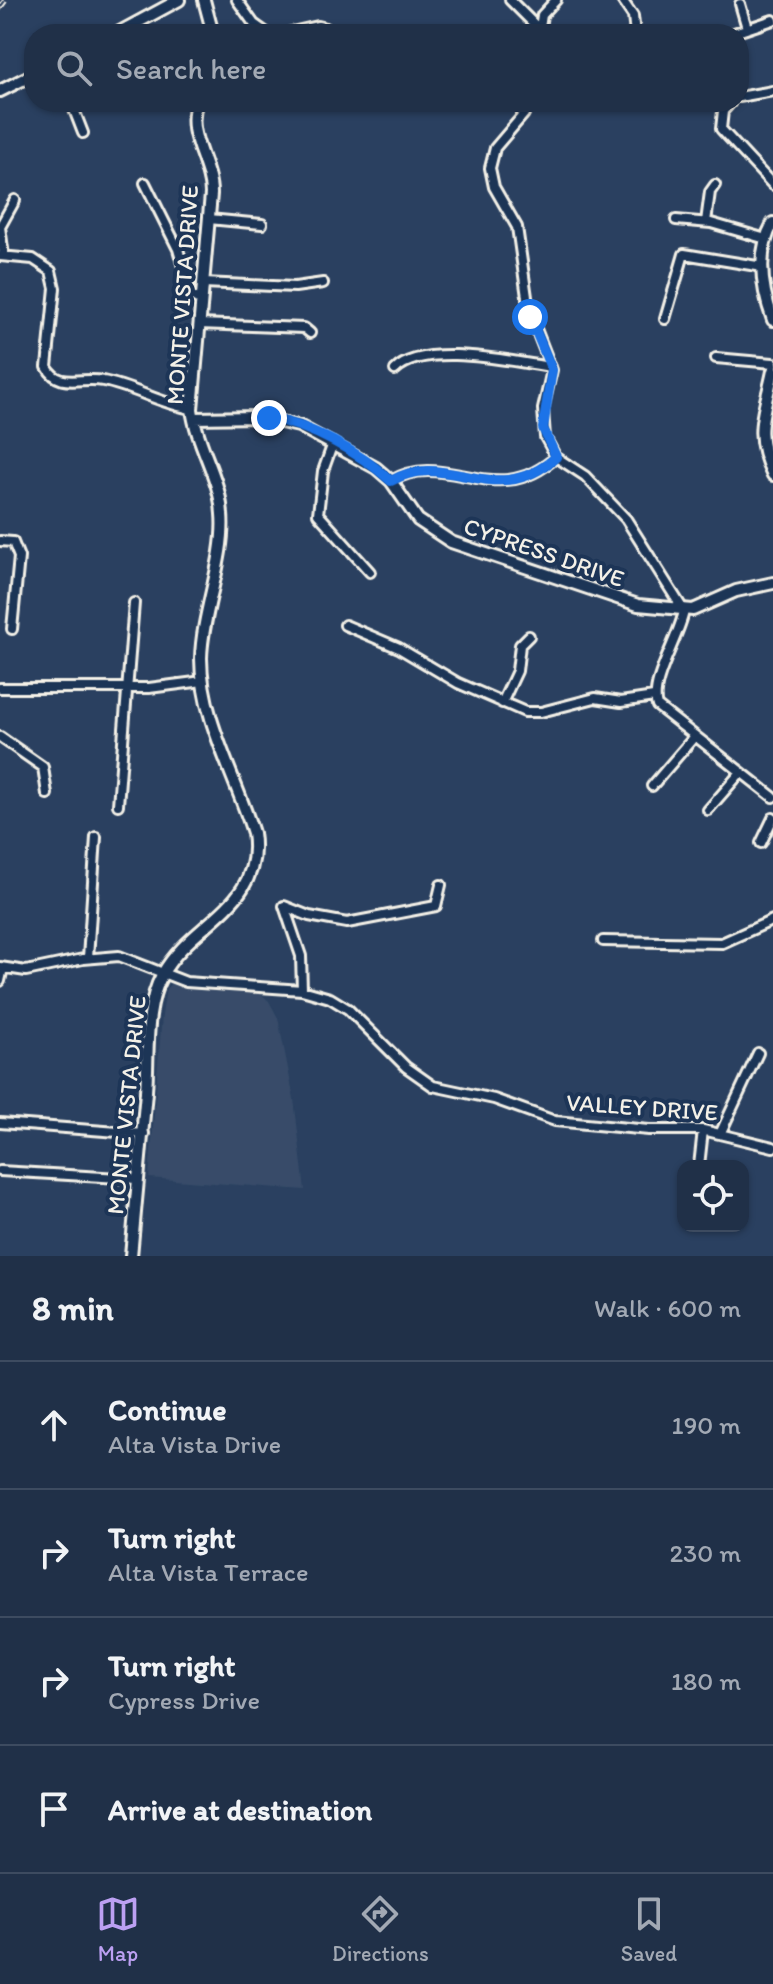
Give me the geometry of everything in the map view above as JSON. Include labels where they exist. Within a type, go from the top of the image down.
[{"type":"main road","points":[[135,24],[179,0]]},
{"type":"main road","points":[[204,0],[210,24]]},
{"type":"main road","points":[[0,91],[24,79]]},
{"type":"main road","name":"MONTE VISTA DRIVE","points":[[131,1256],[144,1134],[151,1014],[163,973],[184,945],[246,886],[256,859],[253,833],[203,681],[203,638],[223,524],[217,482],[198,441],[193,413],[209,219],[209,173],[193,131],[196,112]]},
{"type":"main road","points":[[773,223],[766,239],[763,267],[764,293],[773,320]]},
{"type":"main road","points":[[773,371],[759,437],[773,475]]},
{"type":"main road","name":"CYPRESS DRIVE","points":[[193,413],[277,419],[360,456],[391,481],[418,520],[451,542],[638,605],[684,611]]},
{"type":"main road","points":[[684,611],[753,585],[773,583]]},
{"type":"street","points":[[237,0],[254,24]]},
{"type":"street","points":[[510,0],[532,24]]},
{"type":"street","points":[[541,24],[545,10],[556,0]]},
{"type":"street","points":[[622,0],[633,16],[634,24]]},
{"type":"street","points":[[740,4],[746,24]]},
{"type":"street","points":[[749,27],[773,20]]},
{"type":"street","points":[[749,95],[773,91]]},
{"type":"street","points":[[75,112],[83,133]]},
{"type":"street","points":[[522,112],[521,120],[493,153],[490,174],[517,227],[529,311],[551,367],[552,382],[543,409],[543,428],[556,457],[585,476],[626,519],[684,611],[654,697],[657,706],[773,797]]},
{"type":"street","points":[[725,112],[720,121],[724,132],[773,185]]},
{"type":"street","points":[[145,183],[178,249],[191,295],[201,301]]},
{"type":"street","points":[[706,222],[710,192],[715,185]]},
{"type":"street","points":[[2,256],[0,227],[15,200]]},
{"type":"street","points":[[209,219],[262,224]]},
{"type":"street","points":[[676,220],[706,222],[766,239]]},
{"type":"street","points":[[665,319],[684,254],[763,267]]},
{"type":"street","name":"CYPRESS DRIVE","points":[[2,256],[42,262],[51,271],[55,288],[47,367],[54,377],[62,382],[101,380],[193,413]]},
{"type":"street","points":[[203,283],[295,287],[323,283]]},
{"type":"street","points":[[199,324],[304,328],[310,333]]},
{"type":"street","points":[[395,370],[410,361],[462,355],[551,367]]},
{"type":"street","points":[[716,358],[773,363]]},
{"type":"street","points":[[333,443],[323,471],[318,514],[370,572]]},
{"type":"street","points":[[391,481],[416,470],[511,481],[536,474],[556,457]]},
{"type":"street","points":[[0,541],[13,542],[19,557],[12,629]]},
{"type":"street","points":[[118,805],[134,603]]},
{"type":"street","points":[[345,625],[399,648],[458,683],[525,712],[541,712],[595,698],[621,702],[654,697]]},
{"type":"street","points":[[502,703],[517,671],[520,645],[529,636]]},
{"type":"street","points":[[0,688],[129,688],[203,681]]},
{"type":"street","points":[[652,786],[695,736]]},
{"type":"street","points":[[0,737],[43,767],[47,794]]},
{"type":"street","points":[[708,810],[741,772]]},
{"type":"street","points":[[761,843],[773,818]]},
{"type":"street","points":[[88,958],[96,837]]},
{"type":"street","points":[[302,990],[301,956],[284,906],[309,916],[347,923],[436,906],[441,885]]},
{"type":"street","points":[[603,941],[722,943],[773,920]]},
{"type":"street","name":"VALLEY DRIVE","points":[[2,967],[26,971],[88,958],[119,956],[186,982],[302,990],[330,998],[348,1009],[406,1067],[433,1086],[494,1099],[571,1124],[721,1132],[773,1147]]},
{"type":"street","points":[[0,981],[2,967]]},
{"type":"street","points":[[721,1132],[758,1053]]},
{"type":"street","points":[[0,1123],[144,1134]]},
{"type":"street","points":[[700,1160],[703,1130]]},
{"type":"street","points":[[0,1171],[137,1179]]},
{"type":"shaded area","points":[[171,984],[260,993],[269,1001],[278,1018],[294,1099],[305,1190],[149,1178],[162,1015],[166,989]]},
{"type":"tram line","points":[[0,4],[3,0]]},
{"type":"railway","points":[[0,11],[8,0]]},
{"type":"route","points":[[269,418],[294,424],[360,456],[391,481],[416,470],[504,482],[521,480],[542,470],[556,457],[543,428],[543,409],[552,382],[552,370],[530,317]]}]
